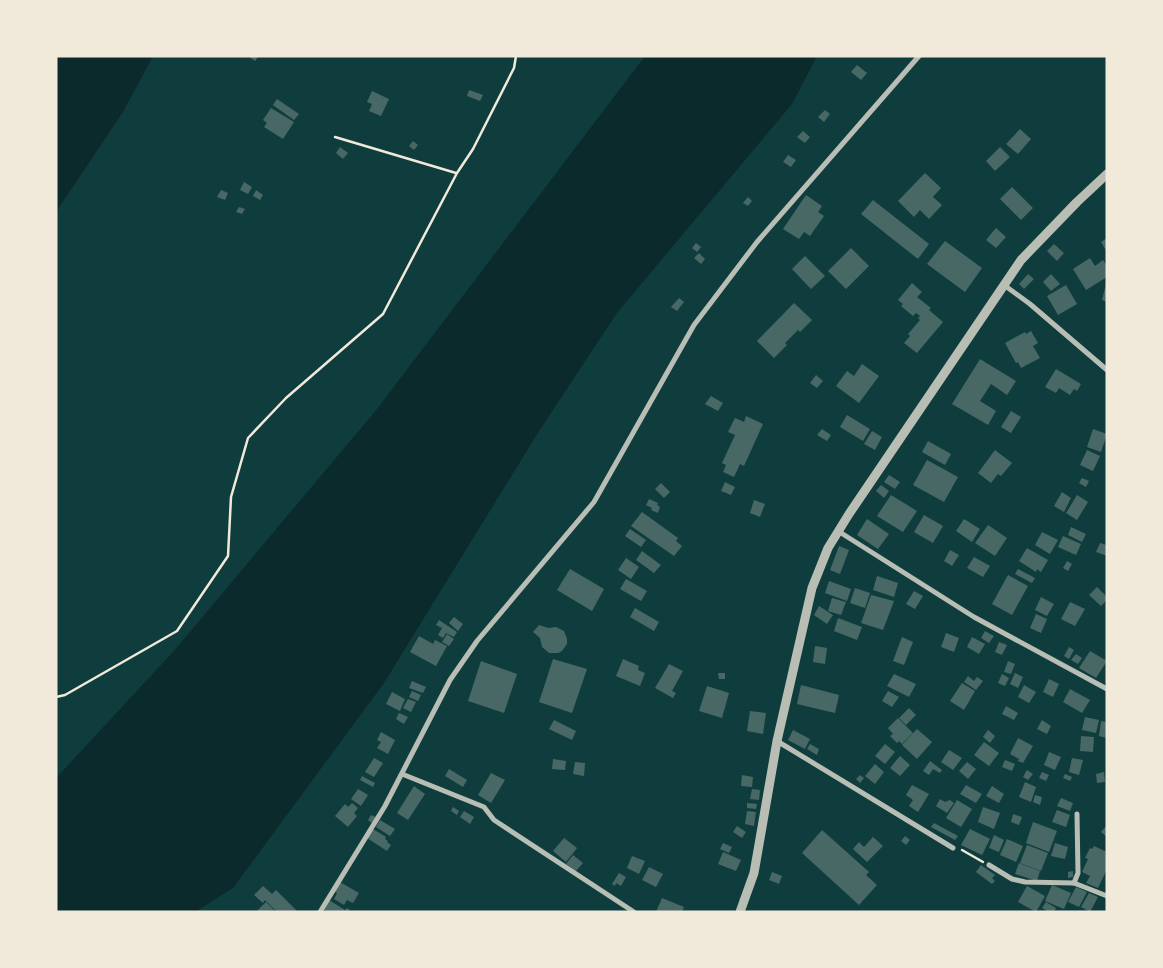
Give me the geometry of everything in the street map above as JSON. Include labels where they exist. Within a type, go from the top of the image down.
[{"type":"street","points":[[320,912],[385,806],[450,680],[477,641],[594,502],[694,325],[757,242],[920,56]]},
{"type":"street","points":[[740,912],[754,873],[777,741],[812,588],[828,548],[1021,260],[1107,174]]},
{"type":"street","points":[[1004,285],[1030,304],[1107,370]]},
{"type":"street","points":[[838,531],[974,617],[1107,689]]},
{"type":"street","points":[[777,741],[953,848]]},
{"type":"street","points":[[402,774],[484,808],[494,820],[634,912]]},
{"type":"street","points":[[1074,883],[1078,874],[1077,814]]},
{"type":"street","points":[[989,865],[1012,879],[1025,882],[1074,883],[1107,896]]},
{"type":"path","points":[[56,697],[64,695],[177,631],[228,556],[231,497],[248,438],[286,398],[383,314],[456,173],[473,149],[514,68],[516,56]]},
{"type":"path","points":[[336,137],[456,173]]},
{"type":"path","points":[[953,848],[961,849],[989,865]]},
{"type":"water","points":[[56,56],[153,56],[123,112],[56,212]]},
{"type":"water","points":[[645,56],[817,56],[792,104],[617,313],[539,431],[384,683],[233,888],[195,912],[56,912],[56,778],[173,652],[377,409]]},
{"type":"building","points":[[248,56],[259,56],[255,61]]},
{"type":"building","points":[[857,65],[867,73],[861,80],[851,72]]},
{"type":"building","points":[[469,90],[483,95],[480,101],[467,96]]},
{"type":"building","points":[[372,91],[389,99],[381,116],[369,111],[372,104],[367,102]]},
{"type":"building","points":[[277,99],[299,114],[294,120],[273,105]]},
{"type":"building","points":[[271,108],[294,122],[283,139],[264,127],[267,123],[263,120]]},
{"type":"building","points":[[825,110],[830,114],[824,122],[818,117]]},
{"type":"building","points":[[1020,129],[1031,139],[1018,154],[1006,144]]},
{"type":"building","points":[[803,131],[810,137],[805,143],[797,137]]},
{"type":"building","points":[[413,141],[418,145],[414,150],[409,146]]},
{"type":"building","points":[[340,147],[348,153],[343,159],[336,153]]},
{"type":"building","points":[[1000,147],[1010,157],[995,171],[986,161]]},
{"type":"building","points":[[788,155],[796,160],[791,167],[783,162]]},
{"type":"building","points":[[925,173],[941,188],[933,197],[942,205],[929,219],[920,210],[914,217],[898,201]]},
{"type":"building","points":[[244,182],[252,187],[248,194],[240,190]]},
{"type":"building","points":[[1012,187],[1033,208],[1021,220],[1000,199]]},
{"type":"building","points":[[221,190],[228,193],[225,200],[217,197]]},
{"type":"building","points":[[256,190],[263,195],[260,200],[253,196]]},
{"type":"building","points":[[806,195],[822,206],[818,212],[824,216],[810,236],[804,232],[799,239],[783,229]]},
{"type":"building","points":[[748,197],[752,201],[748,206],[743,203]]},
{"type":"building","points":[[873,200],[929,244],[918,259],[861,214]]},
{"type":"building","points":[[239,207],[245,209],[242,214],[236,212]]},
{"type":"building","points":[[996,228],[1006,237],[996,248],[986,240]]},
{"type":"building","points":[[1107,238],[1107,252],[1101,242]]},
{"type":"building","points":[[945,241],[982,268],[965,292],[927,264]]},
{"type":"building","points":[[696,243],[701,247],[697,252],[692,248]]},
{"type":"building","points":[[1054,244],[1064,253],[1057,261],[1047,251]]},
{"type":"building","points":[[851,248],[869,266],[846,289],[828,271]]},
{"type":"building","points":[[699,253],[705,259],[701,264],[694,258]]},
{"type":"building","points":[[805,256],[825,276],[811,289],[792,269]]},
{"type":"building","points":[[1090,258],[1095,266],[1103,260],[1107,266],[1107,277],[1086,290],[1073,269]]},
{"type":"building","points":[[1028,274],[1034,279],[1024,289],[1019,284]]},
{"type":"building","points":[[1051,274],[1060,284],[1051,291],[1043,282]]},
{"type":"building","points":[[912,283],[922,292],[917,297],[931,308],[929,310],[943,322],[917,353],[904,343],[910,336],[908,334],[920,320],[918,318],[920,316],[916,313],[913,316],[901,306],[903,304],[898,300]]},
{"type":"building","points":[[1107,284],[1107,302],[1102,300]]},
{"type":"building","points":[[1066,285],[1077,304],[1058,315],[1047,296]]},
{"type":"building","points":[[679,298],[684,302],[677,311],[671,307]]},
{"type":"building","points":[[794,303],[812,320],[785,343],[787,345],[774,358],[757,341]]},
{"type":"building","points":[[1031,331],[1038,343],[1033,346],[1040,358],[1021,368],[1018,362],[1016,363],[1005,343],[1025,332],[1026,334]]},
{"type":"building","points":[[980,359],[1016,381],[1007,395],[991,384],[980,401],[996,411],[988,425],[952,404]]},
{"type":"building","points":[[862,364],[879,376],[859,403],[836,386],[847,371],[854,376]]},
{"type":"building","points":[[1056,369],[1081,384],[1077,391],[1074,389],[1070,395],[1059,388],[1056,393],[1045,387]]},
{"type":"building","points":[[816,375],[823,381],[817,388],[810,383]]},
{"type":"building","points":[[711,396],[723,403],[718,411],[705,404]]},
{"type":"building","points":[[1011,411],[1021,417],[1011,433],[1001,427]]},
{"type":"building","points":[[847,415],[870,429],[863,441],[840,427]]},
{"type":"building","points":[[746,416],[763,424],[744,466],[740,464],[734,477],[723,472],[726,465],[722,463],[735,435],[728,432],[735,418],[744,422]]},
{"type":"building","points":[[822,429],[831,435],[827,441],[817,435]]},
{"type":"building","points":[[1093,429],[1107,434],[1101,452],[1087,447]]},
{"type":"building","points":[[872,431],[882,437],[875,450],[864,444]]},
{"type":"building","points":[[928,441],[951,454],[945,465],[922,452]]},
{"type":"building","points":[[995,450],[1012,463],[1001,476],[998,474],[991,483],[978,473]]},
{"type":"building","points":[[1087,450],[1100,456],[1093,471],[1080,465]]},
{"type":"building","points":[[927,460],[958,477],[944,502],[913,485]]},
{"type":"building","points":[[889,475],[900,482],[895,489],[884,482]]},
{"type":"building","points":[[1082,478],[1089,481],[1086,487],[1079,483]]},
{"type":"building","points":[[725,482],[735,487],[731,495],[721,491]]},
{"type":"building","points":[[661,483],[670,492],[664,498],[655,489]]},
{"type":"building","points":[[881,485],[889,491],[884,498],[876,491]]},
{"type":"building","points":[[1062,492],[1071,498],[1064,512],[1054,506]]},
{"type":"building","points":[[891,495],[917,511],[903,532],[877,516]]},
{"type":"building","points":[[1077,495],[1088,502],[1077,520],[1066,513]]},
{"type":"building","points":[[649,499],[658,503],[657,505],[660,507],[658,513],[646,505]]},
{"type":"building","points":[[754,500],[765,504],[760,517],[750,513]]},
{"type":"building","points":[[642,512],[678,538],[676,541],[682,546],[674,556],[631,526]]},
{"type":"building","points":[[924,515],[943,526],[933,543],[914,532]]},
{"type":"building","points":[[867,519],[889,534],[878,549],[857,535]]},
{"type":"building","points":[[964,519],[980,529],[972,542],[956,531]]},
{"type":"building","points":[[988,525],[1007,538],[995,556],[975,543]]},
{"type":"building","points":[[1071,527],[1086,534],[1082,542],[1068,535]]},
{"type":"building","points":[[630,529],[646,540],[641,547],[625,536]]},
{"type":"building","points":[[1042,532],[1058,540],[1050,554],[1035,545]]},
{"type":"building","points":[[1063,536],[1081,544],[1076,555],[1058,547]]},
{"type":"building","points":[[1100,543],[1107,545],[1107,556],[1096,552]]},
{"type":"building","points":[[839,546],[849,550],[840,574],[830,570]]},
{"type":"building","points":[[1027,548],[1048,560],[1041,572],[1037,569],[1036,572],[1019,561]]},
{"type":"building","points":[[950,550],[959,555],[952,566],[944,561]]},
{"type":"building","points":[[642,551],[661,565],[654,573],[636,560]]},
{"type":"building","points":[[974,557],[990,566],[983,577],[967,568]]},
{"type":"building","points":[[626,558],[639,567],[631,579],[618,570]]},
{"type":"building","points":[[1067,561],[1072,564],[1068,571],[1063,568]]},
{"type":"building","points":[[570,569],[604,589],[592,611],[557,590]]},
{"type":"building","points":[[1018,569],[1035,578],[1032,583],[1015,574]]},
{"type":"building","points":[[1008,575],[1028,586],[1012,615],[992,604]]},
{"type":"building","points":[[877,576],[898,583],[894,597],[873,590]]},
{"type":"building","points":[[626,579],[647,591],[641,601],[620,589]]},
{"type":"building","points":[[829,581],[851,589],[847,601],[825,593]]},
{"type":"building","points":[[1097,587],[1107,597],[1107,600],[1101,606],[1089,595]]},
{"type":"building","points":[[855,588],[870,593],[865,608],[850,603]]},
{"type":"building","points":[[914,591],[923,596],[915,609],[906,604]]},
{"type":"building","points":[[871,595],[894,601],[883,630],[861,623]]},
{"type":"building","points":[[1041,597],[1054,604],[1047,616],[1035,610]]},
{"type":"building","points":[[832,598],[846,602],[841,615],[828,611]]},
{"type":"building","points":[[1070,602],[1085,609],[1075,626],[1061,619]]},
{"type":"building","points":[[819,606],[833,615],[827,624],[814,615]]},
{"type":"building","points":[[635,608],[659,622],[654,631],[630,617]]},
{"type":"building","points":[[1036,614],[1047,619],[1041,633],[1030,628]]},
{"type":"building","points":[[454,617],[463,624],[458,631],[449,623]]},
{"type":"building","points":[[838,618],[862,627],[857,640],[834,631]]},
{"type":"building","points":[[439,620],[457,632],[454,637],[446,633],[443,638],[438,635],[442,628],[436,625]]},
{"type":"building","points":[[539,625],[548,628],[556,627],[564,631],[567,644],[562,651],[549,653],[542,647],[540,638],[533,632]]},
{"type":"building","points":[[985,631],[994,636],[989,643],[981,638]]},
{"type":"building","points":[[946,633],[959,638],[954,652],[941,647]]},
{"type":"building","points":[[447,634],[454,639],[449,646],[442,642]]},
{"type":"building","points":[[419,636],[433,644],[435,640],[447,646],[436,666],[410,652]]},
{"type":"building","points":[[902,637],[913,642],[904,665],[893,661]]},
{"type":"building","points":[[972,637],[985,644],[979,654],[967,647]]},
{"type":"building","points":[[999,642],[1007,645],[1002,655],[995,652]]},
{"type":"building","points":[[815,646],[827,648],[825,664],[813,662]]},
{"type":"building","points":[[1069,647],[1074,650],[1069,659],[1064,656]]},
{"type":"building","points":[[1090,651],[1107,661],[1096,678],[1079,668]]},
{"type":"building","points":[[1076,654],[1082,658],[1078,664],[1071,660]]},
{"type":"building","points":[[553,659],[587,669],[572,713],[539,702]]},
{"type":"building","points":[[623,659],[639,666],[638,670],[645,673],[640,686],[616,676]]},
{"type":"building","points":[[481,661],[517,674],[504,713],[468,701]]},
{"type":"building","points":[[1008,661],[1015,664],[1011,674],[1004,672]]},
{"type":"building","points":[[669,664],[683,671],[672,691],[676,693],[673,698],[655,688]]},
{"type":"building","points":[[718,673],[725,673],[725,679],[719,679]]},
{"type":"building","points":[[1015,673],[1023,677],[1018,688],[1010,684]]},
{"type":"building","points":[[894,674],[916,684],[909,697],[887,686]]},
{"type":"building","points":[[1002,674],[1009,678],[1005,686],[998,683]]},
{"type":"building","points":[[968,676],[974,681],[977,677],[983,681],[976,690],[964,682]]},
{"type":"building","points":[[1049,679],[1059,684],[1053,697],[1043,692]]},
{"type":"building","points":[[412,681],[426,687],[423,693],[409,688]]},
{"type":"building","points":[[962,683],[975,691],[964,710],[950,701]]},
{"type":"building","points":[[801,685],[839,695],[835,713],[797,704]]},
{"type":"building","points":[[1024,685],[1036,692],[1029,703],[1018,697]]},
{"type":"building","points":[[707,686],[729,693],[722,718],[699,711]]},
{"type":"building","points":[[1070,689],[1090,700],[1082,713],[1063,702]]},
{"type":"building","points":[[412,691],[421,695],[418,701],[409,697]]},
{"type":"building","points":[[888,691],[899,697],[892,707],[882,701]]},
{"type":"building","points":[[392,692],[405,699],[400,711],[386,704]]},
{"type":"building","points":[[408,699],[416,702],[411,712],[403,708]]},
{"type":"building","points":[[1006,706],[1018,713],[1014,720],[1002,714]]},
{"type":"building","points":[[909,708],[916,715],[906,725],[899,718]]},
{"type":"building","points":[[750,711],[766,713],[763,734],[747,731]]},
{"type":"building","points":[[399,713],[408,717],[404,724],[396,719]]},
{"type":"building","points":[[1085,717],[1099,720],[1096,733],[1082,730]]},
{"type":"building","points":[[898,718],[913,733],[902,744],[899,741],[897,743],[890,736],[893,734],[888,728]]},
{"type":"building","points":[[554,720],[576,731],[572,740],[549,729]]},
{"type":"building","points":[[1042,720],[1051,726],[1047,734],[1037,729]]},
{"type":"building","points":[[1101,721],[1107,722],[1107,738],[1099,736]]},
{"type":"building","points":[[917,729],[932,742],[917,759],[902,745]]},
{"type":"building","points":[[793,730],[810,739],[805,749],[788,740]]},
{"type":"building","points":[[988,730],[995,736],[990,743],[983,737]]},
{"type":"building","points":[[381,732],[395,740],[388,754],[377,748],[381,742],[377,740]]},
{"type":"building","points":[[1081,736],[1094,737],[1093,752],[1080,751]]},
{"type":"building","points":[[1018,738],[1033,746],[1023,763],[1010,754]]},
{"type":"building","points":[[984,742],[999,753],[989,766],[974,755]]},
{"type":"building","points":[[810,744],[819,749],[817,755],[807,749]]},
{"type":"building","points":[[885,744],[895,752],[885,764],[875,756]]},
{"type":"building","points":[[949,750],[962,758],[953,770],[941,762]]},
{"type":"building","points":[[1049,752],[1061,757],[1055,770],[1044,765]]},
{"type":"building","points":[[900,756],[910,765],[900,776],[890,768]]},
{"type":"building","points":[[374,758],[383,763],[374,777],[365,772]]},
{"type":"building","points":[[1072,758],[1083,760],[1079,775],[1069,772]]},
{"type":"building","points":[[553,759],[566,761],[565,770],[552,769]]},
{"type":"building","points":[[1005,760],[1015,764],[1012,771],[1002,767]]},
{"type":"building","points":[[930,761],[942,770],[940,773],[933,769],[929,775],[923,771]]},
{"type":"building","points":[[575,762],[585,763],[584,776],[573,774]]},
{"type":"building","points":[[967,762],[976,769],[968,779],[959,771]]},
{"type":"building","points":[[875,764],[884,772],[875,784],[865,776]]},
{"type":"building","points":[[449,769],[467,780],[463,787],[445,776]]},
{"type":"building","points":[[1027,770],[1033,774],[1028,780],[1023,777]]},
{"type":"building","points":[[1042,772],[1049,775],[1046,781],[1039,778]]},
{"type":"building","points":[[1104,772],[1105,782],[1097,783],[1096,774]]},
{"type":"building","points":[[491,773],[505,780],[491,803],[478,795]]},
{"type":"building","points":[[1065,774],[1072,777],[1070,781],[1063,778]]},
{"type":"building","points":[[742,775],[753,777],[752,787],[741,786]]},
{"type":"building","points":[[860,775],[864,778],[860,783],[856,779]]},
{"type":"building","points":[[362,776],[375,783],[373,787],[360,780]]},
{"type":"building","points":[[1025,782],[1036,787],[1031,802],[1019,797]]},
{"type":"building","points":[[912,785],[929,794],[918,812],[909,806],[913,800],[906,795]]},
{"type":"building","points":[[966,785],[982,794],[976,803],[960,794]]},
{"type":"building","points":[[414,786],[425,794],[408,820],[397,813]]},
{"type":"building","points":[[992,786],[1004,794],[999,803],[986,796]]},
{"type":"building","points":[[358,789],[368,795],[361,806],[351,799]]},
{"type":"building","points":[[752,789],[760,790],[759,800],[750,799]]},
{"type":"building","points":[[1035,795],[1042,797],[1040,805],[1033,802]]},
{"type":"building","points":[[1061,798],[1073,803],[1070,811],[1057,806]]},
{"type":"building","points":[[940,799],[945,802],[950,800],[954,803],[947,813],[936,806]]},
{"type":"building","points":[[957,800],[972,809],[961,827],[946,818]]},
{"type":"building","points":[[352,803],[358,808],[354,813],[357,816],[348,827],[335,816],[345,804],[348,807]]},
{"type":"building","points":[[747,803],[757,804],[756,809],[747,808]]},
{"type":"building","points":[[453,807],[459,811],[457,815],[451,811]]},
{"type":"building","points":[[983,807],[1000,813],[994,829],[978,822]]},
{"type":"building","points":[[1057,810],[1070,815],[1066,827],[1052,822]]},
{"type":"building","points":[[464,811],[474,817],[470,824],[460,817]]},
{"type":"building","points":[[747,811],[756,812],[754,826],[745,824]]},
{"type":"building","points":[[1013,814],[1022,817],[1019,825],[1011,822]]},
{"type":"building","points":[[371,815],[376,817],[372,823],[368,820]]},
{"type":"building","points":[[380,820],[395,829],[390,836],[376,827]]},
{"type":"building","points":[[1033,822],[1057,831],[1049,852],[1026,843]]},
{"type":"building","points":[[934,823],[958,836],[955,840],[931,827]]},
{"type":"building","points":[[1107,825],[1107,837],[1101,832]]},
{"type":"building","points":[[737,826],[746,832],[742,838],[733,832]]},
{"type":"building","points":[[373,829],[386,837],[385,839],[391,845],[387,851],[367,838]]},
{"type":"building","points":[[970,829],[990,839],[982,855],[961,845]]},
{"type":"building","points":[[822,830],[869,872],[866,875],[877,885],[859,905],[802,853]]},
{"type":"building","points":[[994,835],[1004,840],[999,852],[989,848]]},
{"type":"building","points":[[905,836],[910,840],[906,845],[901,841]]},
{"type":"building","points":[[873,837],[883,846],[867,862],[853,849],[859,842],[864,847]]},
{"type":"building","points":[[564,838],[577,848],[566,862],[553,851]]},
{"type":"building","points":[[1007,839],[1023,846],[1016,862],[1000,855]]},
{"type":"building","points":[[723,843],[732,847],[729,853],[720,849]]},
{"type":"building","points":[[1055,843],[1068,847],[1065,859],[1051,856]]},
{"type":"building","points":[[1027,845],[1048,853],[1041,871],[1020,863]]},
{"type":"building","points":[[1094,846],[1107,852],[1107,869],[1098,888],[1086,883],[1090,876],[1082,872],[1088,859],[1085,858],[1090,848],[1092,849]]},
{"type":"building","points":[[723,852],[741,860],[736,871],[718,864]]},
{"type":"building","points":[[573,855],[583,863],[576,871],[566,864]]},
{"type":"building","points":[[632,856],[645,861],[639,874],[627,868]]},
{"type":"building","points":[[1019,863],[1040,871],[1037,881],[1015,874]]},
{"type":"building","points":[[981,865],[995,875],[992,878],[995,881],[992,884],[976,872]]},
{"type":"building","points":[[649,867],[663,874],[656,887],[642,880]]},
{"type":"building","points":[[1073,871],[1073,877],[1068,878],[1068,872]]},
{"type":"building","points":[[772,872],[782,876],[779,884],[769,880]]},
{"type":"building","points":[[619,873],[626,877],[621,886],[616,883],[615,886],[612,884]]},
{"type":"building","points":[[340,882],[359,893],[353,903],[347,900],[344,905],[334,899],[337,893],[334,891]]},
{"type":"building","points":[[1052,885],[1071,893],[1064,909],[1045,901]]},
{"type":"building","points":[[263,886],[272,894],[276,890],[298,912],[277,912],[265,900],[263,903],[254,895]]},
{"type":"building","points":[[1027,886],[1045,896],[1036,912],[1018,902]]},
{"type":"building","points":[[1076,887],[1087,892],[1079,907],[1068,902]]},
{"type":"building","points":[[1089,893],[1098,897],[1090,912],[1081,907]]},
{"type":"building","points":[[662,898],[684,907],[682,912],[656,912]]},
{"type":"building","points":[[329,900],[345,910],[347,908],[350,910],[349,912],[328,912],[323,909]]},
{"type":"building","points":[[266,902],[276,912],[256,912]]},
{"type":"building","points":[[1046,902],[1056,908],[1054,912],[1049,912],[1042,908]]}]
